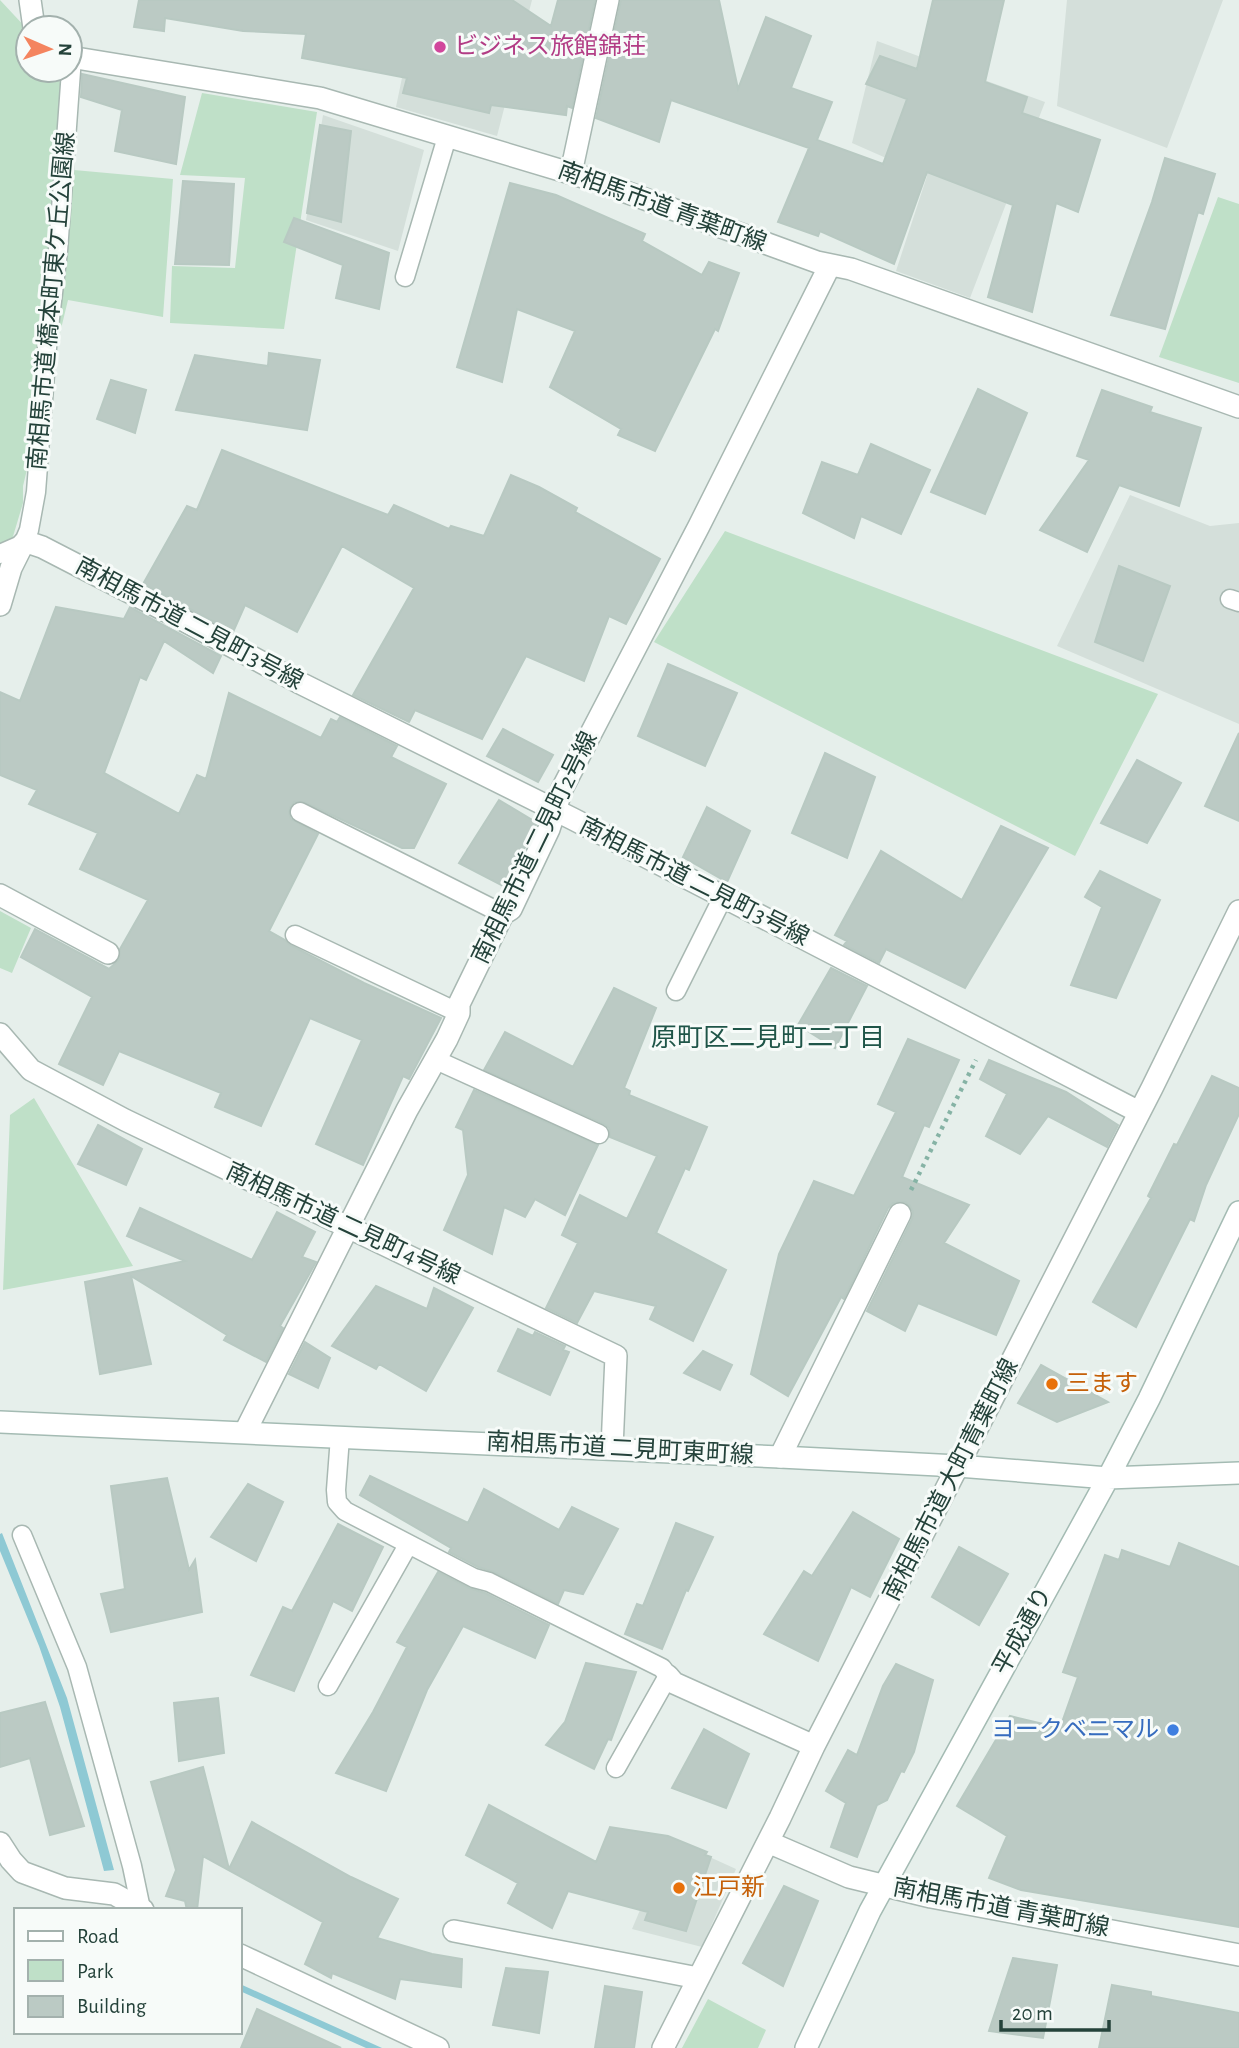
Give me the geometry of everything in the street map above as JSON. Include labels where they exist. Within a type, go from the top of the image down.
[{"type":"street","points":[[571,173],[608,0]]},
{"type":"street","name":"南相馬市道 青葉町線","points":[[84,59],[320,98],[571,173],[817,262],[864,274],[1239,407]]},
{"type":"street","name":"南相馬市道 二見町2号線","points":[[245,1432],[407,1110],[436,1060],[459,1013],[459,1004],[503,914],[511,909],[549,829],[562,789],[699,526],[830,265]]},
{"type":"street","points":[[0,605],[11,568],[23,544]]},
{"type":"street","name":"南相馬市道 二見町3号線","points":[[23,544],[42,547],[298,682],[554,810],[1139,1112]]},
{"type":"street","points":[[0,895],[108,953]]},
{"type":"street","name":"南相馬市道 大町青葉町線","points":[[663,2048],[1239,911]]},
{"type":"street","name":"南相馬市道 二見町4号線","points":[[0,1034],[31,1070],[125,1121],[616,1356],[612,1448]]},
{"type":"street","name":"平成通り","points":[[806,2048],[870,1911],[1108,1478],[1239,1213]]},
{"type":"street","points":[[780,1457],[900,1214]]},
{"type":"street","name":"南相馬市道 二見町東町線","points":[[0,1422],[612,1448],[958,1466],[1108,1478],[1239,1473]]},
{"type":"street","points":[[668,1676],[674,1683],[814,1746]]},
{"type":"street","name":"南相馬市道 青葉町線","points":[[768,1842],[849,1877],[931,1897],[1239,1955]]},
{"type":"street","points":[[0,1843],[22,1872],[65,1888],[114,1894],[140,1908]]},
{"type":"street","points":[[453,1931],[698,1978]]},
{"type":"street","points":[[242,1956],[438,2048]]},
{"type":"lane","name":"南相馬市道 橋本町東ケ丘公園線","points":[[23,544],[29,530],[36,492],[48,335],[58,251],[69,84]]},
{"type":"lane","points":[[405,277],[447,137]]},
{"type":"lane","points":[[0,554],[23,544]]},
{"type":"lane","points":[[300,813],[503,914]]},
{"type":"lane","points":[[676,991],[723,897]]},
{"type":"lane","points":[[295,935],[459,1013]]},
{"type":"lane","points":[[436,1060],[599,1134]]},
{"type":"lane","points":[[340,1437],[336,1490],[337,1502],[341,1508],[474,1578],[489,1582],[662,1668],[668,1676],[617,1768]]},
{"type":"lane","points":[[22,1535],[77,1667],[142,1908]]},
{"type":"lane","points":[[328,1686],[408,1545]]},
{"type":"path","points":[[900,1214],[989,1034]]},
{"type":"shaded area","points":[[418,0],[532,0],[497,136],[396,107]]},
{"type":"shaded area","points":[[1067,0],[1223,0],[1167,148],[1057,106]]},
{"type":"shaded area","points":[[877,41],[1045,102],[970,298],[896,271],[927,176],[852,143]]},
{"type":"shaded area","points":[[323,115],[424,150],[398,251],[306,220]]},
{"type":"shaded area","points":[[1130,495],[1210,526],[1239,523],[1239,724],[1057,646]]},
{"type":"shaded area","points":[[670,1839],[736,1869],[702,1947],[632,1929]]},
{"type":"green space","points":[[0,0],[14,15],[14,84],[60,84],[69,203],[74,170],[173,179],[163,317],[68,300],[23,486],[23,503],[0,580]]},
{"type":"green space","points":[[202,93],[317,112],[284,329],[170,323],[172,266],[235,268],[245,178],[180,175]]},
{"type":"green space","points":[[1218,197],[1239,204],[1239,383],[1159,357]]},
{"type":"green space","points":[[725,531],[1158,694],[1075,856],[654,642]]},
{"type":"green space","points":[[0,911],[31,928],[12,973],[0,968]]},
{"type":"green space","points":[[34,1098],[133,1266],[3,1290],[10,1115]]},
{"type":"green space","points":[[708,1999],[766,2030],[758,2048],[682,2048]]},
{"type":"water","points":[[2,1533],[67,1698],[114,1870],[104,1871],[60,1707],[39,1646],[0,1551]]},
{"type":"water","points":[[242,1985],[382,2048],[366,2048],[242,1992]]},
{"type":"building","points":[[139,0],[512,0],[551,26],[558,0],[595,0],[572,108],[567,106],[566,115],[491,105],[489,113],[403,93],[407,78],[302,58],[306,34],[243,31],[165,18],[164,31],[134,27]]},
{"type":"building","points":[[621,0],[719,0],[738,89],[766,17],[811,36],[791,88],[832,102],[817,140],[883,164],[907,99],[866,84],[880,56],[917,69],[933,0],[1004,0],[985,82],[1027,97],[1022,113],[1100,140],[1078,212],[1056,203],[1032,312],[988,297],[1013,205],[927,172],[894,264],[820,231],[818,236],[778,222],[809,148],[671,100],[659,142],[596,118]]},
{"type":"building","points":[[84,74],[185,97],[176,164],[115,151],[122,110],[81,97]]},
{"type":"building","points":[[320,125],[351,131],[341,222],[307,213]]},
{"type":"building","points":[[1165,158],[1215,174],[1203,214],[1198,212],[1165,329],[1111,315]]},
{"type":"building","points":[[183,181],[234,184],[229,265],[175,264]]},
{"type":"building","points":[[510,183],[556,195],[645,234],[642,241],[702,275],[709,262],[739,273],[718,331],[715,329],[655,451],[618,435],[621,429],[550,387],[575,331],[517,309],[502,382],[457,367]]},
{"type":"building","points":[[294,218],[389,253],[379,309],[336,298],[343,265],[284,242]]},
{"type":"building","points":[[269,353],[320,360],[307,430],[176,410],[195,355],[268,366]]},
{"type":"building","points":[[111,380],[146,390],[135,433],[97,419]]},
{"type":"building","points":[[978,389],[1027,413],[985,514],[931,492]]},
{"type":"building","points":[[1102,390],[1152,407],[1150,412],[1201,428],[1179,506],[1119,485],[1087,552],[1040,530],[1089,460],[1077,456]]},
{"type":"building","points":[[871,444],[930,470],[901,534],[861,516],[854,538],[803,513],[822,462],[858,475]]},
{"type":"building","points":[[222,450],[388,515],[394,505],[449,529],[451,526],[484,536],[511,475],[577,508],[575,512],[660,559],[626,624],[609,616],[584,681],[526,656],[482,739],[415,710],[409,722],[353,695],[414,588],[342,546],[297,632],[245,605],[233,632],[143,584],[187,506],[197,510]]},
{"type":"building","points":[[1119,566],[1170,586],[1143,661],[1095,642]]},
{"type":"building","points":[[56,607],[124,619],[130,607],[221,656],[213,673],[164,641],[146,680],[140,677],[104,773],[179,814],[197,775],[206,779],[229,693],[321,738],[331,719],[337,722],[340,717],[397,746],[391,757],[446,784],[414,848],[402,848],[304,802],[294,802],[290,808],[291,819],[318,834],[269,931],[290,945],[364,983],[441,1018],[409,1079],[403,1076],[363,1165],[316,1144],[362,1040],[310,1018],[261,1126],[215,1107],[221,1093],[119,1051],[103,1085],[59,1064],[92,997],[21,957],[35,929],[109,969],[119,960],[120,949],[148,900],[80,869],[98,833],[29,804],[37,790],[0,775],[0,692],[20,701]]},
{"type":"building","points":[[668,664],[737,693],[705,766],[638,736]]},
{"type":"building","points":[[503,729],[553,755],[538,782],[487,756]]},
{"type":"building","points":[[1239,733],[1239,821],[1205,806]]},
{"type":"building","points":[[825,753],[875,777],[847,858],[792,833]]},
{"type":"building","points":[[1137,760],[1181,783],[1147,843],[1101,823]]},
{"type":"building","points":[[499,800],[537,823],[505,887],[459,863]]},
{"type":"building","points":[[707,807],[750,831],[727,882],[683,857]]},
{"type":"building","points":[[1001,826],[1048,848],[965,988],[886,949],[879,963],[844,945],[847,941],[835,935],[881,851],[962,900]]},
{"type":"building","points":[[1100,871],[1160,900],[1116,998],[1071,985],[1102,907],[1085,897]]},
{"type":"building","points":[[831,968],[867,986],[835,1048],[798,1025]]},
{"type":"building","points":[[614,988],[656,1008],[624,1088],[630,1091],[629,1095],[707,1127],[689,1170],[685,1168],[656,1233],[726,1270],[693,1341],[650,1319],[656,1306],[594,1291],[577,1323],[546,1308],[578,1243],[562,1235],[580,1195],[627,1219],[657,1156],[610,1137],[609,1128],[604,1124],[484,1070],[505,1032],[573,1067]]},
{"type":"building","points":[[908,1039],[959,1060],[929,1127],[924,1125],[902,1177],[969,1205],[944,1243],[1019,1281],[996,1335],[918,1303],[905,1331],[867,1311],[912,1219],[910,1206],[905,1202],[893,1203],[888,1208],[844,1299],[841,1297],[788,1396],[751,1374],[779,1254],[814,1181],[854,1196],[896,1112],[878,1104]]},
{"type":"building","points":[[989,1060],[1066,1092],[1118,1125],[1107,1147],[1048,1116],[1020,1154],[986,1136],[1007,1094],[980,1079]]},
{"type":"building","points":[[1212,1076],[1239,1088],[1239,1114],[1206,1185],[1194,1221],[1190,1219],[1136,1327],[1093,1302],[1151,1198],[1148,1196],[1174,1144],[1177,1145]]},
{"type":"building","points":[[474,1090],[598,1145],[565,1215],[535,1199],[525,1217],[504,1207],[492,1254],[444,1230],[468,1175],[463,1130],[456,1127]]},
{"type":"building","points":[[98,1125],[142,1149],[126,1185],[78,1164]]},
{"type":"building","points":[[140,1208],[252,1260],[277,1212],[315,1232],[302,1257],[316,1262],[280,1326],[283,1328],[266,1362],[224,1340],[227,1335],[131,1276],[151,1364],[100,1374],[85,1282],[185,1261],[127,1236]]},
{"type":"building","points":[[376,1286],[427,1309],[434,1288],[473,1308],[426,1391],[379,1364],[376,1369],[332,1346]]},
{"type":"building","points":[[518,1329],[533,1336],[535,1332],[565,1346],[563,1350],[569,1352],[550,1395],[498,1371]]},
{"type":"building","points":[[305,1342],[330,1358],[318,1388],[289,1374]]},
{"type":"building","points":[[703,1351],[732,1365],[720,1390],[684,1373]]},
{"type":"building","name":"三ます","points":[[1041,1365],[1108,1402],[1057,1422],[1018,1403]]},
{"type":"building","points":[[370,1476],[468,1523],[484,1489],[559,1530],[572,1507],[618,1529],[583,1594],[564,1590],[558,1604],[449,1552],[451,1548],[360,1495]]},
{"type":"building","points":[[167,1478],[189,1570],[195,1560],[202,1612],[111,1632],[101,1594],[125,1589],[111,1486]]},
{"type":"building","points":[[248,1484],[283,1502],[256,1561],[211,1537]]},
{"type":"building","points":[[853,1512],[899,1539],[870,1597],[851,1587],[818,1661],[764,1634],[804,1571],[812,1576]]},
{"type":"building","points":[[676,1523],[713,1537],[688,1591],[686,1590],[662,1649],[625,1634],[637,1604],[643,1606]]},
{"type":"building","points":[[338,1524],[383,1547],[352,1611],[333,1601],[294,1691],[251,1675],[283,1607],[292,1611]]},
{"type":"building","name":"ヨークベニマル","points":[[1179,1543],[1239,1567],[1239,1927],[1021,1890],[989,1878],[1007,1836],[957,1806],[1010,1716],[1060,1728],[1078,1677],[1063,1672],[1105,1555],[1119,1560],[1122,1550],[1170,1567]]},
{"type":"building","points":[[959,1547],[1008,1574],[979,1625],[932,1597]]},
{"type":"building","points":[[438,1572],[549,1625],[535,1658],[463,1626],[427,1690],[386,1791],[336,1773],[373,1712],[407,1647],[397,1642]]},
{"type":"building","points":[[586,1663],[636,1672],[611,1740],[608,1739],[594,1769],[546,1745],[565,1722]]},
{"type":"building","points":[[896,1664],[933,1680],[914,1752],[887,1800],[877,1805],[857,1857],[831,1847],[846,1803],[826,1791],[848,1750],[857,1755],[883,1686]]},
{"type":"building","points":[[218,1698],[224,1753],[179,1761],[174,1703]]},
{"type":"building","points":[[45,1702],[84,1826],[50,1835],[30,1758],[0,1767],[0,1713]]},
{"type":"building","points":[[704,1729],[749,1754],[726,1808],[672,1788]]},
{"type":"building","points":[[203,1767],[229,1869],[252,1822],[351,1877],[398,1899],[377,1938],[432,1954],[462,1959],[461,1987],[400,1979],[395,1999],[332,1973],[331,1978],[305,1964],[323,1922],[203,1856],[197,1908],[187,1908],[185,1901],[166,1896],[176,1870],[151,1782]]},
{"type":"building","points":[[489,1805],[596,1862],[610,1827],[668,1836],[707,1852],[705,1855],[711,1857],[686,1931],[645,1920],[648,1912],[568,1891],[552,1928],[508,1903],[518,1883],[466,1855]]},
{"type":"building","points":[[784,1886],[818,1901],[783,1986],[743,1963]]},
{"type":"building","points":[[1013,1958],[1057,1965],[1043,2038],[989,2031]]},
{"type":"building","points":[[506,1968],[548,1972],[539,2033],[493,2025]]},
{"type":"building","points":[[1112,1985],[1151,1992],[1151,1996],[1239,2013],[1239,2048],[1099,2048]]},
{"type":"building","points":[[605,1986],[642,1992],[634,2048],[595,2048]]},
{"type":"building","points":[[257,2009],[341,2048],[241,2048]]},
{"type":"place","name":"ビジネス旅館錦荘","points":[[440,47]]},
{"type":"place","name":"三ます","points":[[1052,1384]]},
{"type":"place","name":"ヨークベニマル","points":[[1173,1730]]},
{"type":"place","name":"江戸新","points":[[679,1888]]},
{"type":"district","name":"原町区二見町二丁目","points":[[768,1038]]}]
